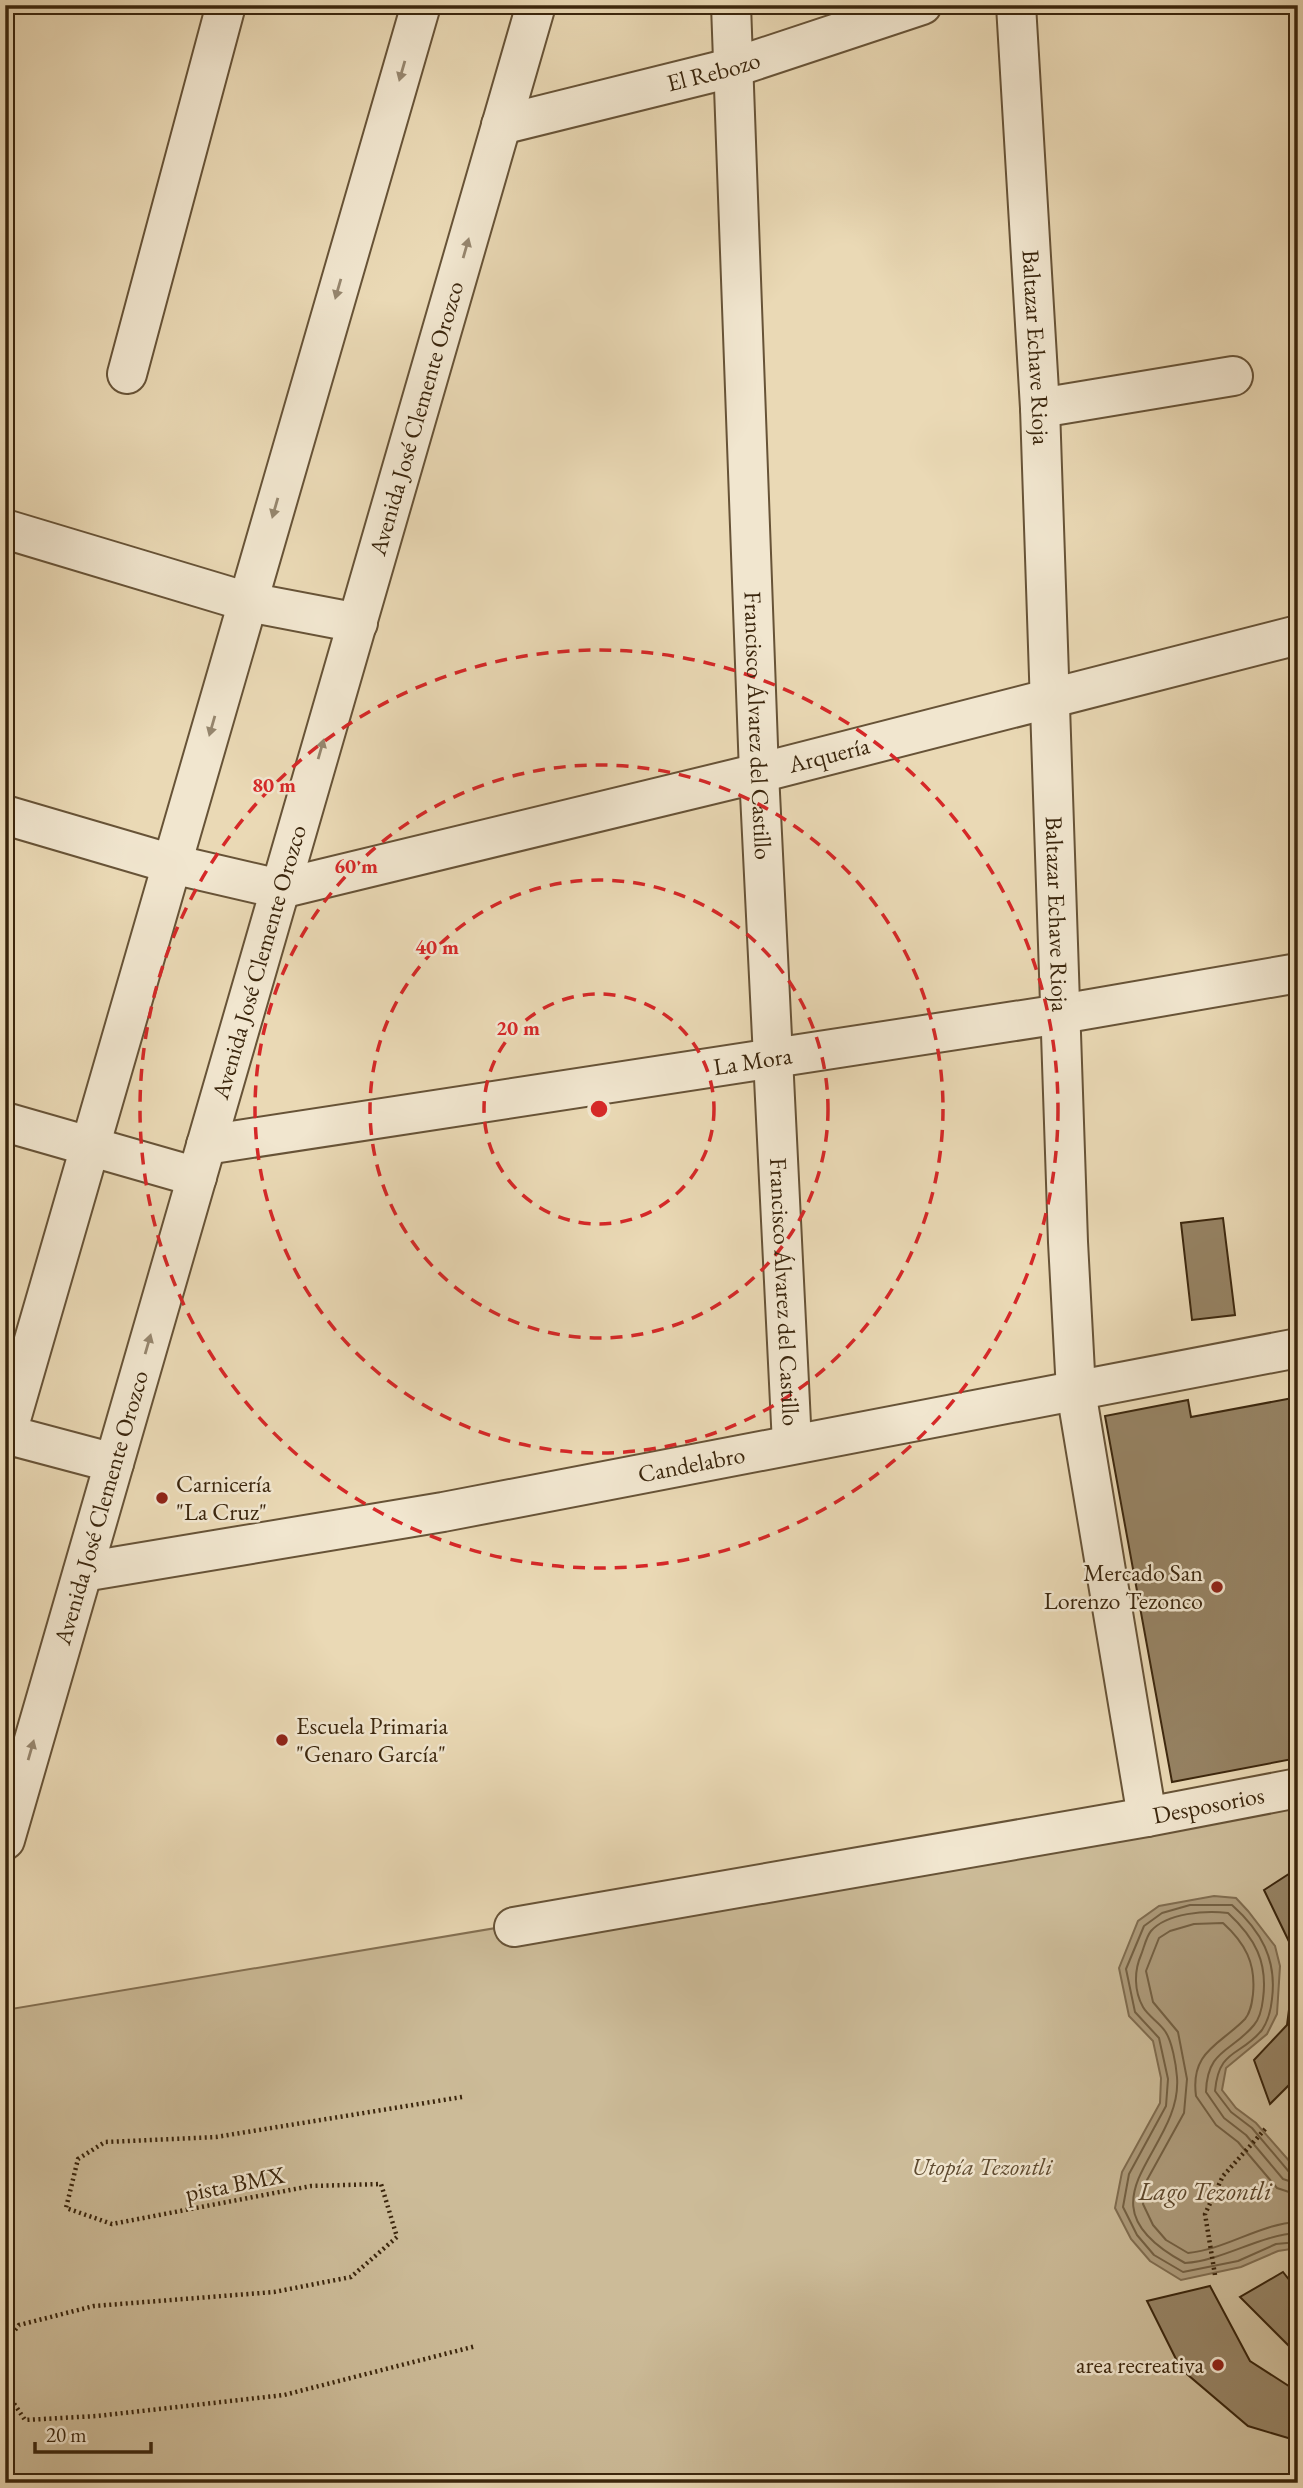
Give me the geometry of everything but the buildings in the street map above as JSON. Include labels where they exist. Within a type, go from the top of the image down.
[{"type":"street","points":[[127,374],[226,5]]},
{"type":"street","points":[[114,1463],[6,1436],[421,5]]},
{"type":"street","name":"Avenida José Clemente Orozco","points":[[5,1840],[536,5]]},
{"type":"street","name":"Francisco Álvarez del Castillo","points":[[731,5],[759,773],[792,1444]]},
{"type":"street","name":"El Rebozo","points":[[501,125],[735,67],[922,5]]},
{"type":"street","name":"Baltazar Echave Rioja","points":[[1016,5],[1040,408],[1076,1391],[1132,1820]]},
{"type":"street","points":[[1040,408],[1233,376]]},
{"type":"street","points":[[5,529],[248,602],[358,622]]},
{"type":"street","name":"Arquería","points":[[280,890],[759,773],[1298,635]]},
{"type":"street","points":[[5,814],[172,864],[280,890]]},
{"type":"street","name":"La Mora","points":[[202,1161],[773,1056],[1061,1014],[1298,974]]},
{"type":"street","points":[[5,1122],[89,1146],[202,1161]]},
{"type":"street","name":"Candelabro","points":[[83,1572],[443,1512],[1298,1348]]},
{"type":"street","name":"Desposorios","points":[[514,1927],[1132,1820],[1298,1788]]},
{"type":"path","name":"pista BMX","points":[[5,2343],[19,2325],[94,2306],[274,2292],[351,2277],[397,2237],[381,2184],[311,2186],[112,2224],[66,2208],[78,2159],[105,2142],[216,2137],[462,2097]]},
{"type":"path","points":[[1215,2275],[1205,2214],[1223,2176],[1267,2127]]},
{"type":"path","points":[[5,2390],[25,2420],[97,2416],[284,2395],[476,2346]]},
{"type":"green space","name":"Utopía Tezontli","points":[[1298,1794],[1298,2483],[5,2483],[5,2010]]},
{"type":"water","name":"Lago Tezontli","points":[[1214,1896],[1236,1898],[1275,1946],[1280,1966],[1277,2014],[1267,2034],[1226,2068],[1222,2090],[1236,2108],[1256,2123],[1298,2171],[1298,2248],[1278,2251],[1241,2267],[1181,2280],[1150,2261],[1131,2239],[1115,2208],[1122,2172],[1160,2103],[1161,2078],[1153,2041],[1129,2016],[1119,1968],[1138,1921],[1159,1906]]},
{"type":"place","name":"Carnicería \"La Cruz\"","points":[[162,1498]]},
{"type":"place","name":"Mercado San Lorenzo Tezonco","points":[[1217,1587]]},
{"type":"place","name":"Escuela Primaria \"Genaro García\"","points":[[282,1740]]},
{"type":"place","name":"area recreativa","points":[[1218,2365]]}]
